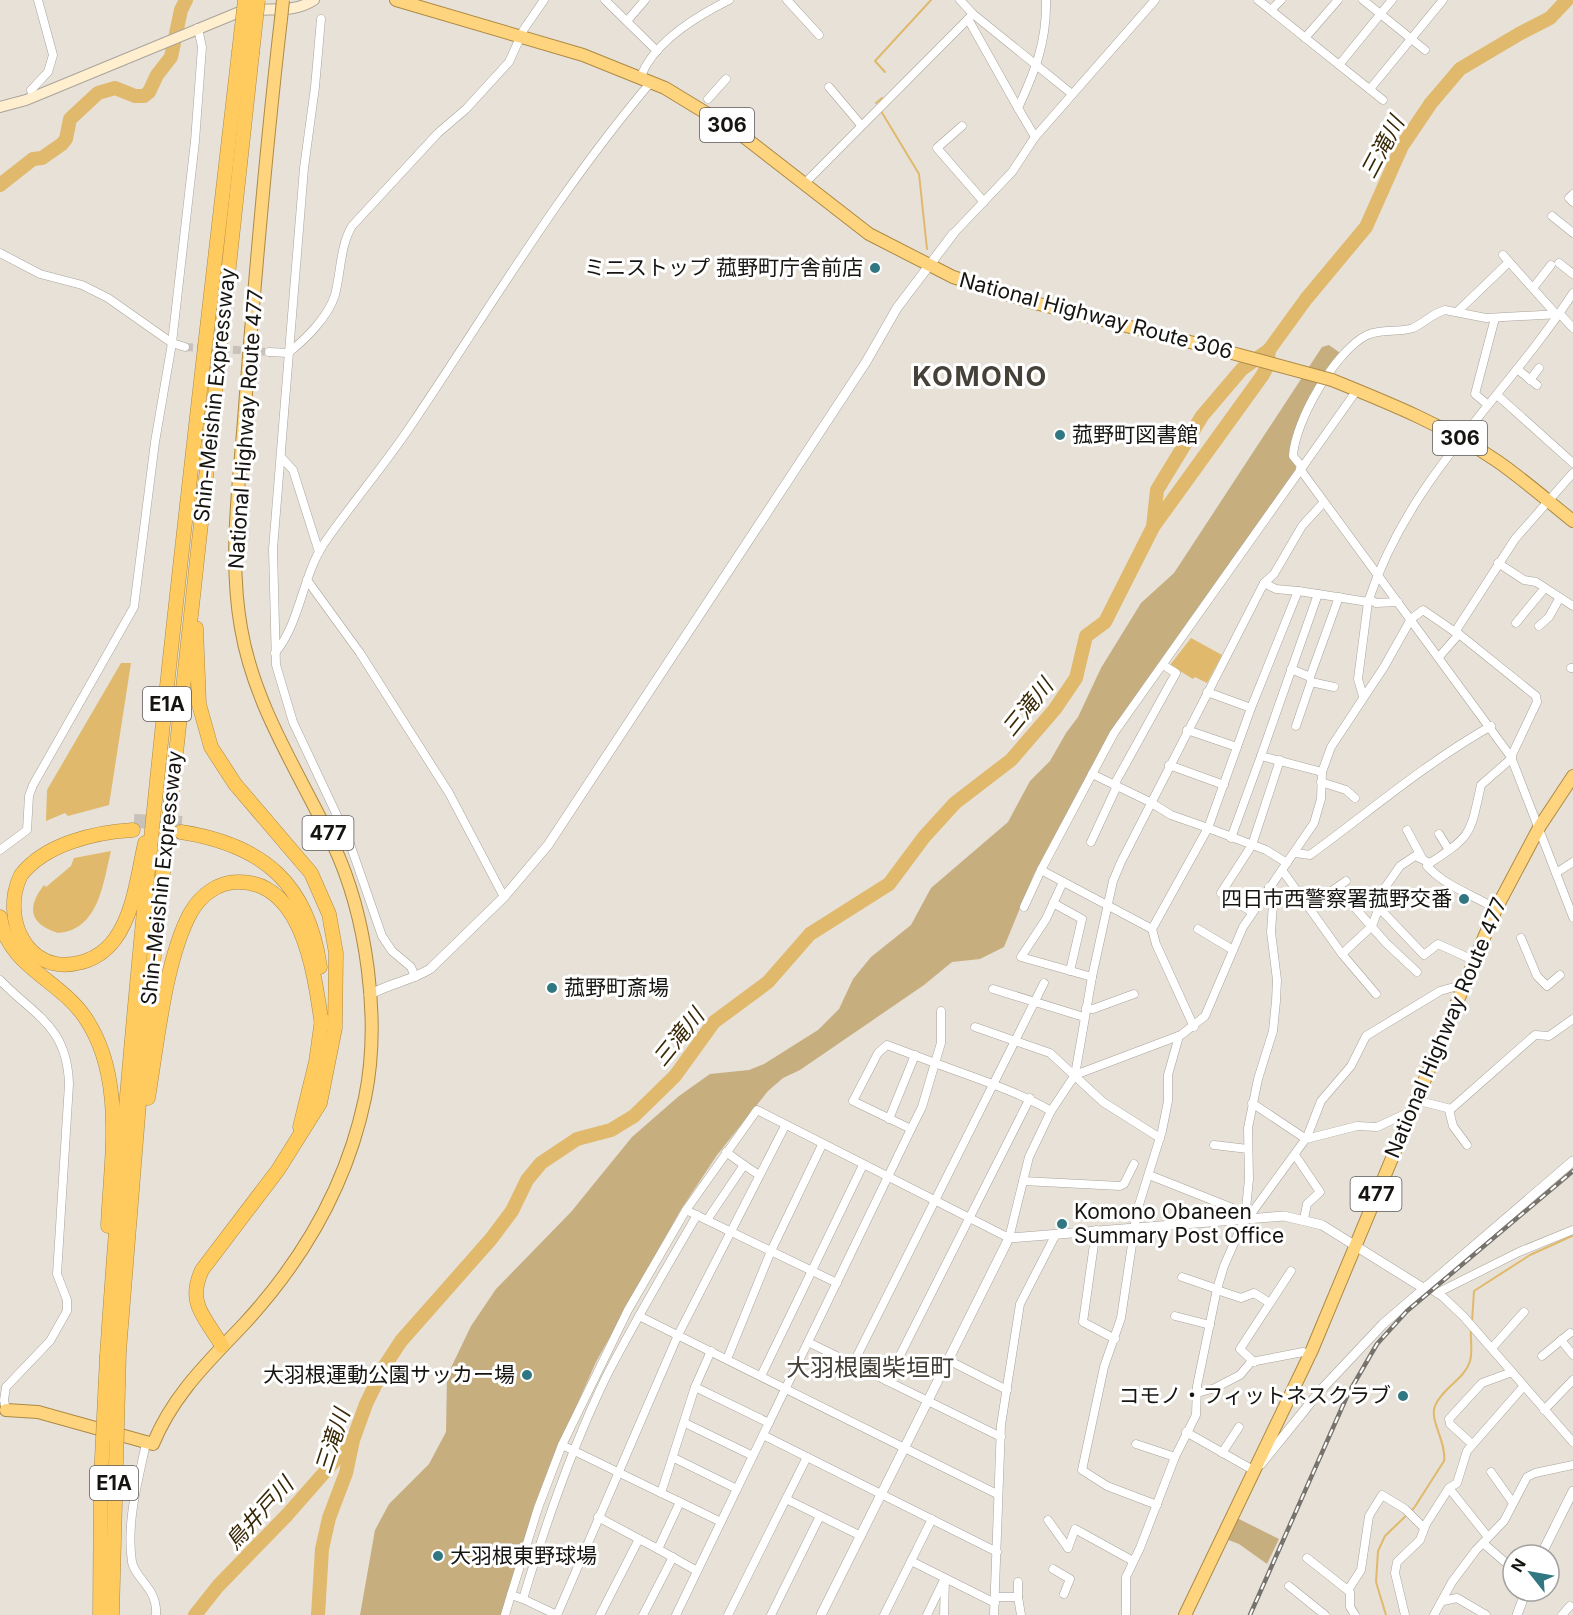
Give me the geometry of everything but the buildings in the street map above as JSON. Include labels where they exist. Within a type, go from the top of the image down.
[{"type":"highway","name":"Shin-Meishin Expressway","points":[[100,1615],[101,1478],[176,743],[204,509],[246,53],[245,0]]},
{"type":"highway","name":"Shin-Meishin Expressway","points":[[112,1615],[113,1354],[108,1339],[126,1111],[157,795],[246,53],[258,0]]},
{"type":"highway","name":"National Highway Route 477","points":[[146,1443],[153,1444],[177,1398],[245,1322],[303,1248],[343,1175],[367,1085],[372,1036],[359,925],[344,870],[258,690],[241,628],[238,603],[236,565],[238,507],[260,221],[283,0]]},
{"type":"highway","name":"National Highway Route 306","points":[[396,0],[584,55],[646,79],[693,104],[739,133],[868,234],[927,265],[1004,295],[1332,380],[1402,408],[1497,461],[1573,521]]},
{"type":"highway","points":[[204,509],[196,632],[197,681],[201,716],[212,747],[227,774],[296,854],[321,893],[334,938],[329,1027],[320,1103],[295,1143],[196,1282],[196,1303],[222,1346]]},
{"type":"highway","name":"National Highway Route 477","points":[[1185,1615],[1310,1354],[1496,909],[1540,826],[1573,776]]},
{"type":"highway","points":[[0,904],[4,887],[15,869],[44,846],[90,828],[134,825],[60,847],[32,864],[21,876],[10,898],[9,913],[13,931],[28,952],[49,963],[74,964],[94,958],[112,943],[128,911],[157,795]]},
{"type":"highway","points":[[182,827],[219,832],[254,847],[287,870],[304,890],[322,930],[329,1027]]},
{"type":"highway","points":[[132,1183],[171,972],[186,922],[205,894],[227,883],[249,882],[269,890],[285,904],[309,955],[329,1027]]},
{"type":"highway","points":[[0,917],[3,931],[14,950],[64,993],[84,1016],[99,1041],[105,1060],[112,1115],[108,1339]]},
{"type":"highway","points":[[3,1410],[38,1412],[146,1443]]},
{"type":"main road","points":[[0,107],[33,97],[183,34],[251,9],[284,11],[314,0]]},
{"type":"street","points":[[33,97],[31,90],[48,72],[53,55],[38,0]]},
{"type":"street","points":[[269,352],[288,353],[302,342],[330,306],[347,236],[352,226],[438,133],[473,102],[509,62],[544,0]]},
{"type":"street","points":[[605,0],[657,51]]},
{"type":"street","points":[[627,21],[645,0]]},
{"type":"street","points":[[275,653],[286,640],[319,552],[412,424],[552,210],[646,79],[646,64],[657,51],[698,18],[729,0]]},
{"type":"street","points":[[788,0],[819,35]]},
{"type":"street","points":[[960,0],[1035,137]]},
{"type":"street","points":[[1018,108],[1038,65],[1044,36],[1046,0]]},
{"type":"street","points":[[369,995],[387,984],[416,977],[442,958],[504,897],[566,819],[927,265],[1012,172],[1035,137],[1155,0]]},
{"type":"street","points":[[1266,4],[1281,0]]},
{"type":"street","points":[[1305,38],[1338,0]]},
{"type":"street","points":[[1363,0],[1425,50]]},
{"type":"street","points":[[1339,65],[1392,0]]},
{"type":"street","points":[[1370,89],[1443,0]]},
{"type":"street","points":[[1266,4],[1383,100]]},
{"type":"street","points":[[971,17],[1038,65],[1071,94]]},
{"type":"street","points":[[803,185],[971,17]]},
{"type":"street","points":[[321,18],[304,168],[288,353],[273,571],[275,653],[284,698],[306,755],[349,841],[382,936],[392,951],[411,967],[416,977]]},
{"type":"street","points":[[0,850],[27,830],[28,806],[33,784],[134,607],[155,442],[172,344],[201,88],[202,40],[198,28]]},
{"type":"street","points":[[708,99],[726,79]]},
{"type":"street","points":[[829,87],[861,125]]},
{"type":"street","points":[[962,126],[937,148],[984,202]]},
{"type":"street","points":[[1573,194],[1569,198],[1573,202]]},
{"type":"street","points":[[1552,216],[1573,233]]},
{"type":"street","points":[[0,253],[40,274],[82,285],[108,298],[172,344],[185,347]]},
{"type":"street","points":[[1503,255],[1557,314],[1573,328]]},
{"type":"street","points":[[1458,311],[1509,261]]},
{"type":"street","points":[[1533,288],[1555,264],[1573,274]]},
{"type":"street","points":[[1363,696],[1358,679],[1368,600],[1377,573],[1401,524],[1460,439],[1497,395],[1573,293]]},
{"type":"street","points":[[1557,314],[1495,318],[1445,310],[1410,329],[1369,334],[1345,355],[1321,386],[1299,429],[1293,456],[1324,502],[1491,726],[1511,758],[1540,826],[1556,873],[1571,904],[1573,917]]},
{"type":"street","points":[[1488,405],[1475,394],[1495,318]]},
{"type":"street","points":[[1517,369],[1533,383],[1539,368]]},
{"type":"street","points":[[1024,907],[1041,870],[1114,733],[1357,390]]},
{"type":"street","points":[[1497,395],[1573,463]]},
{"type":"street","points":[[281,457],[293,470],[319,552]]},
{"type":"street","points":[[1439,657],[1457,633],[1498,563],[1547,500],[1573,473]]},
{"type":"street","points":[[822,1615],[1010,1238],[1029,1157],[1051,1111],[1075,1075],[1085,1012],[1107,906],[1120,862],[1263,583],[1274,574],[1302,526],[1324,502]]},
{"type":"street","points":[[1498,563],[1524,580],[1536,582],[1573,606]]},
{"type":"street","points":[[307,580],[360,653],[450,793],[504,897]]},
{"type":"street","points":[[1263,583],[1276,589],[1368,600],[1376,603],[1398,602]]},
{"type":"street","points":[[1516,623],[1544,589]]},
{"type":"street","points":[[1194,1027],[1156,944],[1152,929],[1208,828],[1251,708],[1298,591]]},
{"type":"street","points":[[1231,838],[1318,594]]},
{"type":"street","points":[[1296,726],[1339,597]]},
{"type":"street","points":[[1539,626],[1549,616],[1559,599]]},
{"type":"street","points":[[1075,1075],[1179,1036],[1194,1027],[1205,1016],[1252,912],[1284,866],[1296,853],[1314,823],[1319,809],[1322,772],[1331,747],[1384,667],[1411,619],[1423,610],[1457,633],[1536,696],[1537,702],[1511,758],[1483,782],[1468,834],[1449,850],[1426,861]]},
{"type":"street","points":[[1091,842],[1116,786],[1176,673],[1163,665]]},
{"type":"street","points":[[1291,669],[1334,687]]},
{"type":"street","points":[[1207,692],[1251,708]]},
{"type":"street","points":[[1296,853],[1310,855],[1371,810],[1410,777],[1491,726]]},
{"type":"street","points":[[1187,730],[1237,747]]},
{"type":"street","points":[[1261,756],[1322,772]]},
{"type":"street","points":[[1215,902],[1252,845],[1280,760]]},
{"type":"street","points":[[1169,765],[1224,785]]},
{"type":"street","points":[[1092,774],[1150,802],[1171,815],[1266,850],[1284,866],[1342,954],[1376,994]]},
{"type":"street","points":[[1322,782],[1346,790],[1355,798]]},
{"type":"street","points":[[1407,830],[1427,866],[1447,885],[1496,909]]},
{"type":"street","points":[[1438,834],[1449,850]]},
{"type":"street","points":[[1342,954],[1356,944],[1372,926],[1386,890],[1384,889],[1407,859],[1415,856],[1426,861]]},
{"type":"street","points":[[1556,873],[1573,862]]},
{"type":"street","points":[[1041,870],[1152,929]]},
{"type":"street","points":[[1310,907],[1346,881]]},
{"type":"street","points":[[1063,882],[1021,957],[1092,977]]},
{"type":"street","points":[[1246,1216],[1252,1103],[1274,1031],[1278,980],[1271,932],[1274,903],[1269,887]]},
{"type":"street","points":[[1386,890],[1403,904]]},
{"type":"street","points":[[1221,893],[1252,912]]},
{"type":"street","points":[[1349,901],[1386,943],[1417,972]]},
{"type":"street","points":[[1053,903],[1082,919],[1070,971]]},
{"type":"street","points":[[1378,910],[1384,912],[1424,955],[1438,944],[1473,960]]},
{"type":"street","points":[[1198,929],[1233,950]]},
{"type":"street","points":[[1521,938],[1537,976],[1547,986],[1560,975]]},
{"type":"street","points":[[0,980],[43,1017],[57,1035],[66,1057],[69,1084],[57,1274],[67,1300],[67,1311],[50,1341],[6,1387],[3,1410]]},
{"type":"street","points":[[853,1364],[1044,983]]},
{"type":"street","points":[[1126,1615],[1126,1577],[1175,1457],[1198,1410],[1197,1393],[1217,1289],[1224,1266],[1246,1216],[1306,1139],[1321,1101],[1351,1066],[1366,1036],[1440,992],[1454,987],[1461,989]]},
{"type":"street","points":[[993,989],[1033,1003],[1085,1012],[1134,994]]},
{"type":"street","points":[[676,1615],[922,1107],[941,1043],[941,1011]]},
{"type":"street","points":[[1449,1110],[1535,1035],[1549,1036],[1573,1019]]},
{"type":"street","points":[[975,1027],[1050,1053],[1103,1102],[1160,1138]]},
{"type":"street","points":[[1156,1505],[1107,1485],[1082,1470],[1104,1367],[1121,1318],[1134,1227],[1160,1138],[1168,1101],[1168,1075],[1179,1036]]},
{"type":"street","points":[[911,1130],[853,1101],[878,1053],[887,1045],[992,1084],[1013,1095],[1029,1098],[1051,1111]]},
{"type":"street","points":[[889,1119],[915,1055]]},
{"type":"street","points":[[887,1381],[1029,1098]]},
{"type":"street","points":[[1415,1100],[1449,1110]]},
{"type":"street","points":[[1252,1103],[1306,1139],[1357,1126],[1377,1127],[1403,1115],[1409,1115]]},
{"type":"street","points":[[505,1615],[538,1508],[562,1445],[608,1347],[686,1210],[757,1110],[822,1145],[1010,1238],[1246,1216],[1284,1216],[1322,1225],[1437,1293],[1467,1320],[1573,1442]]},
{"type":"street","points":[[1449,1110],[1454,1126],[1467,1145]]},
{"type":"street","points":[[511,1595],[557,1615],[617,1471],[678,1335],[733,1232],[785,1126]]},
{"type":"street","points":[[727,1359],[771,1251],[822,1145]]},
{"type":"street","points":[[1214,1145],[1248,1149]]},
{"type":"street","points":[[726,1152],[759,1175]]},
{"type":"street","points":[[1295,1155],[1320,1192],[1307,1204],[1304,1219]]},
{"type":"street","points":[[1186,1432],[1253,1470],[1350,1358],[1425,1287],[1573,1161]]},
{"type":"street","points":[[1023,1181],[1120,1186],[1124,1184],[1134,1164]]},
{"type":"street","points":[[707,1220],[744,1165]]},
{"type":"street","points":[[761,1376],[863,1165]]},
{"type":"street","points":[[1149,1175],[1246,1216]]},
{"type":"street","points":[[686,1210],[837,1283]]},
{"type":"street","points":[[523,1599],[548,1518],[573,1451],[608,1375],[639,1316],[697,1215]]},
{"type":"street","points":[[1096,1230],[1083,1322],[1115,1338]]},
{"type":"street","points":[[1437,1293],[1519,1252],[1573,1230]]},
{"type":"street","points":[[994,1615],[1001,1437],[1020,1304],[1056,1234]]},
{"type":"street","points":[[1254,1362],[1240,1350],[1291,1271]]},
{"type":"street","points":[[1182,1277],[1241,1298],[1254,1293],[1270,1303]]},
{"type":"street","points":[[1492,1348],[1524,1312]]},
{"type":"street","points":[[639,1316],[997,1494]]},
{"type":"street","points":[[1175,1316],[1210,1325]]},
{"type":"street","points":[[1542,1356],[1570,1333]]},
{"type":"street","points":[[1561,1340],[1573,1355]]},
{"type":"street","points":[[808,1342],[1001,1437]]},
{"type":"street","points":[[661,1493],[695,1387],[711,1351]]},
{"type":"street","points":[[1197,1393],[1215,1388],[1240,1375],[1254,1362],[1304,1352],[1310,1354]]},
{"type":"street","points":[[948,1360],[1007,1390]]},
{"type":"street","points":[[1472,1444],[1450,1424],[1449,1419],[1482,1383],[1512,1372]]},
{"type":"street","points":[[1545,1410],[1573,1380]]},
{"type":"street","points":[[1405,1615],[1395,1567],[1397,1562],[1420,1540],[1424,1528],[1449,1488],[1457,1483],[1467,1451],[1472,1444],[1524,1386]]},
{"type":"street","points":[[695,1387],[769,1423]]},
{"type":"street","points":[[685,1423],[753,1456]]},
{"type":"street","points":[[1222,1453],[1239,1427]]},
{"type":"street","points":[[763,1435],[997,1552]]},
{"type":"street","points":[[146,1443],[132,1512],[132,1564],[151,1590],[156,1615]]},
{"type":"street","points":[[1136,1444],[1175,1457]]},
{"type":"street","points":[[562,1445],[721,1522]]},
{"type":"street","points":[[728,1615],[807,1457]]},
{"type":"street","points":[[674,1458],[737,1489]]},
{"type":"street","points":[[1434,1615],[1452,1582],[1504,1521],[1530,1475],[1573,1465]]},
{"type":"street","points":[[1491,1472],[1513,1503]]},
{"type":"street","points":[[1449,1488],[1486,1540],[1501,1556]]},
{"type":"street","points":[[1547,1543],[1573,1491]]},
{"type":"street","points":[[1355,1615],[1350,1607],[1348,1590],[1361,1570],[1369,1516],[1382,1495],[1405,1509],[1424,1528]]},
{"type":"street","points":[[786,1499],[861,1536]]},
{"type":"street","points":[[658,1549],[680,1502]]},
{"type":"street","points":[[771,1615],[820,1516]]},
{"type":"street","points":[[598,1517],[697,1571]]},
{"type":"street","points":[[884,1615],[932,1519]]},
{"type":"street","points":[[1048,1520],[1068,1548],[1075,1529],[1133,1561]]},
{"type":"street","points":[[600,1615],[639,1539]]},
{"type":"street","points":[[643,1615],[673,1557]]},
{"type":"street","points":[[1307,1558],[1348,1590]]},
{"type":"street","points":[[911,1561],[995,1600],[1018,1597]]},
{"type":"street","points":[[1053,1569],[1070,1579],[1064,1594]]},
{"type":"street","points":[[927,1615],[945,1578]]},
{"type":"street","points":[[944,1615],[945,1578]]},
{"type":"street","points":[[1018,1582],[1021,1615]]},
{"type":"street","points":[[1289,1586],[1325,1615]]},
{"type":"street","points":[[1443,1601],[1457,1598],[1486,1615]]},
{"type":"street","points":[[1562,1615],[1570,1606]]},
{"type":"shaded area","points":[[1329,345],[1343,355],[1333,364],[1291,452],[1297,468],[1112,730],[1034,874],[1004,947],[980,959],[952,962],[924,985],[800,1070],[783,1078],[768,1091],[717,1155],[680,1211],[596,1362],[550,1465],[501,1615],[360,1615],[375,1530],[389,1504],[429,1464],[446,1432],[447,1376],[471,1326],[496,1289],[571,1212],[632,1137],[679,1096],[710,1074],[749,1070],[764,1064],[818,1030],[839,1009],[853,979],[871,957],[911,925],[931,888],[1008,822],[1030,781],[1050,761],[1078,717],[1101,668],[1141,603],[1174,573],[1322,347]]},
{"type":"shaded area","points":[[1191,638],[1222,655],[1207,683],[1195,677],[1193,679],[1170,665]]},
{"type":"shaded area","points":[[121,663],[131,663],[109,805],[68,816],[65,813],[46,821],[47,790]]},
{"type":"shaded area","points":[[111,851],[102,890],[91,914],[72,930],[58,933],[41,925],[33,908],[38,893],[44,885],[46,887],[71,866],[74,858]]},
{"type":"shaded area","points":[[1237,1518],[1279,1539],[1267,1564],[1239,1544],[1226,1539]]},
{"type":"waterway","points":[[0,185],[33,159],[42,158],[62,144],[66,139],[70,119],[98,93],[115,88],[135,96],[144,96],[149,92],[157,75],[171,57],[181,10],[186,0]]},
{"type":"waterway","points":[[885,72],[875,61],[931,0]]},
{"type":"waterway","name":"三滝川","points":[[1153,527],[1157,490],[1202,416],[1242,369],[1269,350],[1306,299],[1366,227],[1402,146],[1431,103],[1460,69],[1550,18],[1567,0]]},
{"type":"waterway","points":[[876,103],[882,98]]},
{"type":"waterway","points":[[881,111],[919,174],[927,249]]},
{"type":"waterway","name":"三滝川","points":[[318,1615],[322,1549],[329,1518],[346,1473],[353,1440],[366,1404],[384,1367],[401,1341],[491,1239],[512,1211],[527,1180],[541,1163],[577,1139],[611,1130],[634,1116],[675,1076],[714,1022],[768,982],[810,934],[889,884],[924,837],[955,803],[1011,760],[1055,709],[1076,678],[1086,636],[1105,622],[1153,527],[1262,376],[1267,367],[1269,350]]},
{"type":"waterway","points":[[1472,1322],[1474,1291],[1530,1255],[1572,1236]]},
{"type":"waterway","points":[[1386,1615],[1376,1582],[1378,1551],[1385,1536],[1414,1508],[1444,1461],[1443,1447],[1434,1418],[1435,1406],[1463,1373],[1470,1361],[1471,1328]]},
{"type":"waterway","name":"鳥井戸川","points":[[195,1615],[218,1586],[287,1515],[352,1441]]},
{"type":"tunnel","points":[[185,347],[269,352]]},
{"type":"tunnel","points":[[134,821],[182,823]]},
{"type":"railway","points":[[1250,1615],[1348,1394],[1377,1344],[1407,1311],[1573,1171]]},
{"type":"place","name":"ミニストップ 菰野町庁舎前店","points":[[875,268]]},
{"type":"place","name":"菰野町図書館","points":[[1060,435]]},
{"type":"place","name":"四日市西警察署菰野交番","points":[[1464,899]]},
{"type":"place","name":"菰野町斎場","points":[[552,988]]},
{"type":"place","name":"Komono Obaneen Summary Post Office","points":[[1062,1224]]},
{"type":"place","name":"大羽根運動公園サッカー場","points":[[527,1375]]},
{"type":"place","name":"コモノ・フィットネスクラブ","points":[[1403,1396]]},
{"type":"place","name":"大羽根東野球場","points":[[438,1556]]},
{"type":"district","name":"KOMONO","points":[[980,377]]},
{"type":"district","name":"大羽根園柴垣町","points":[[870,1368]]}]
